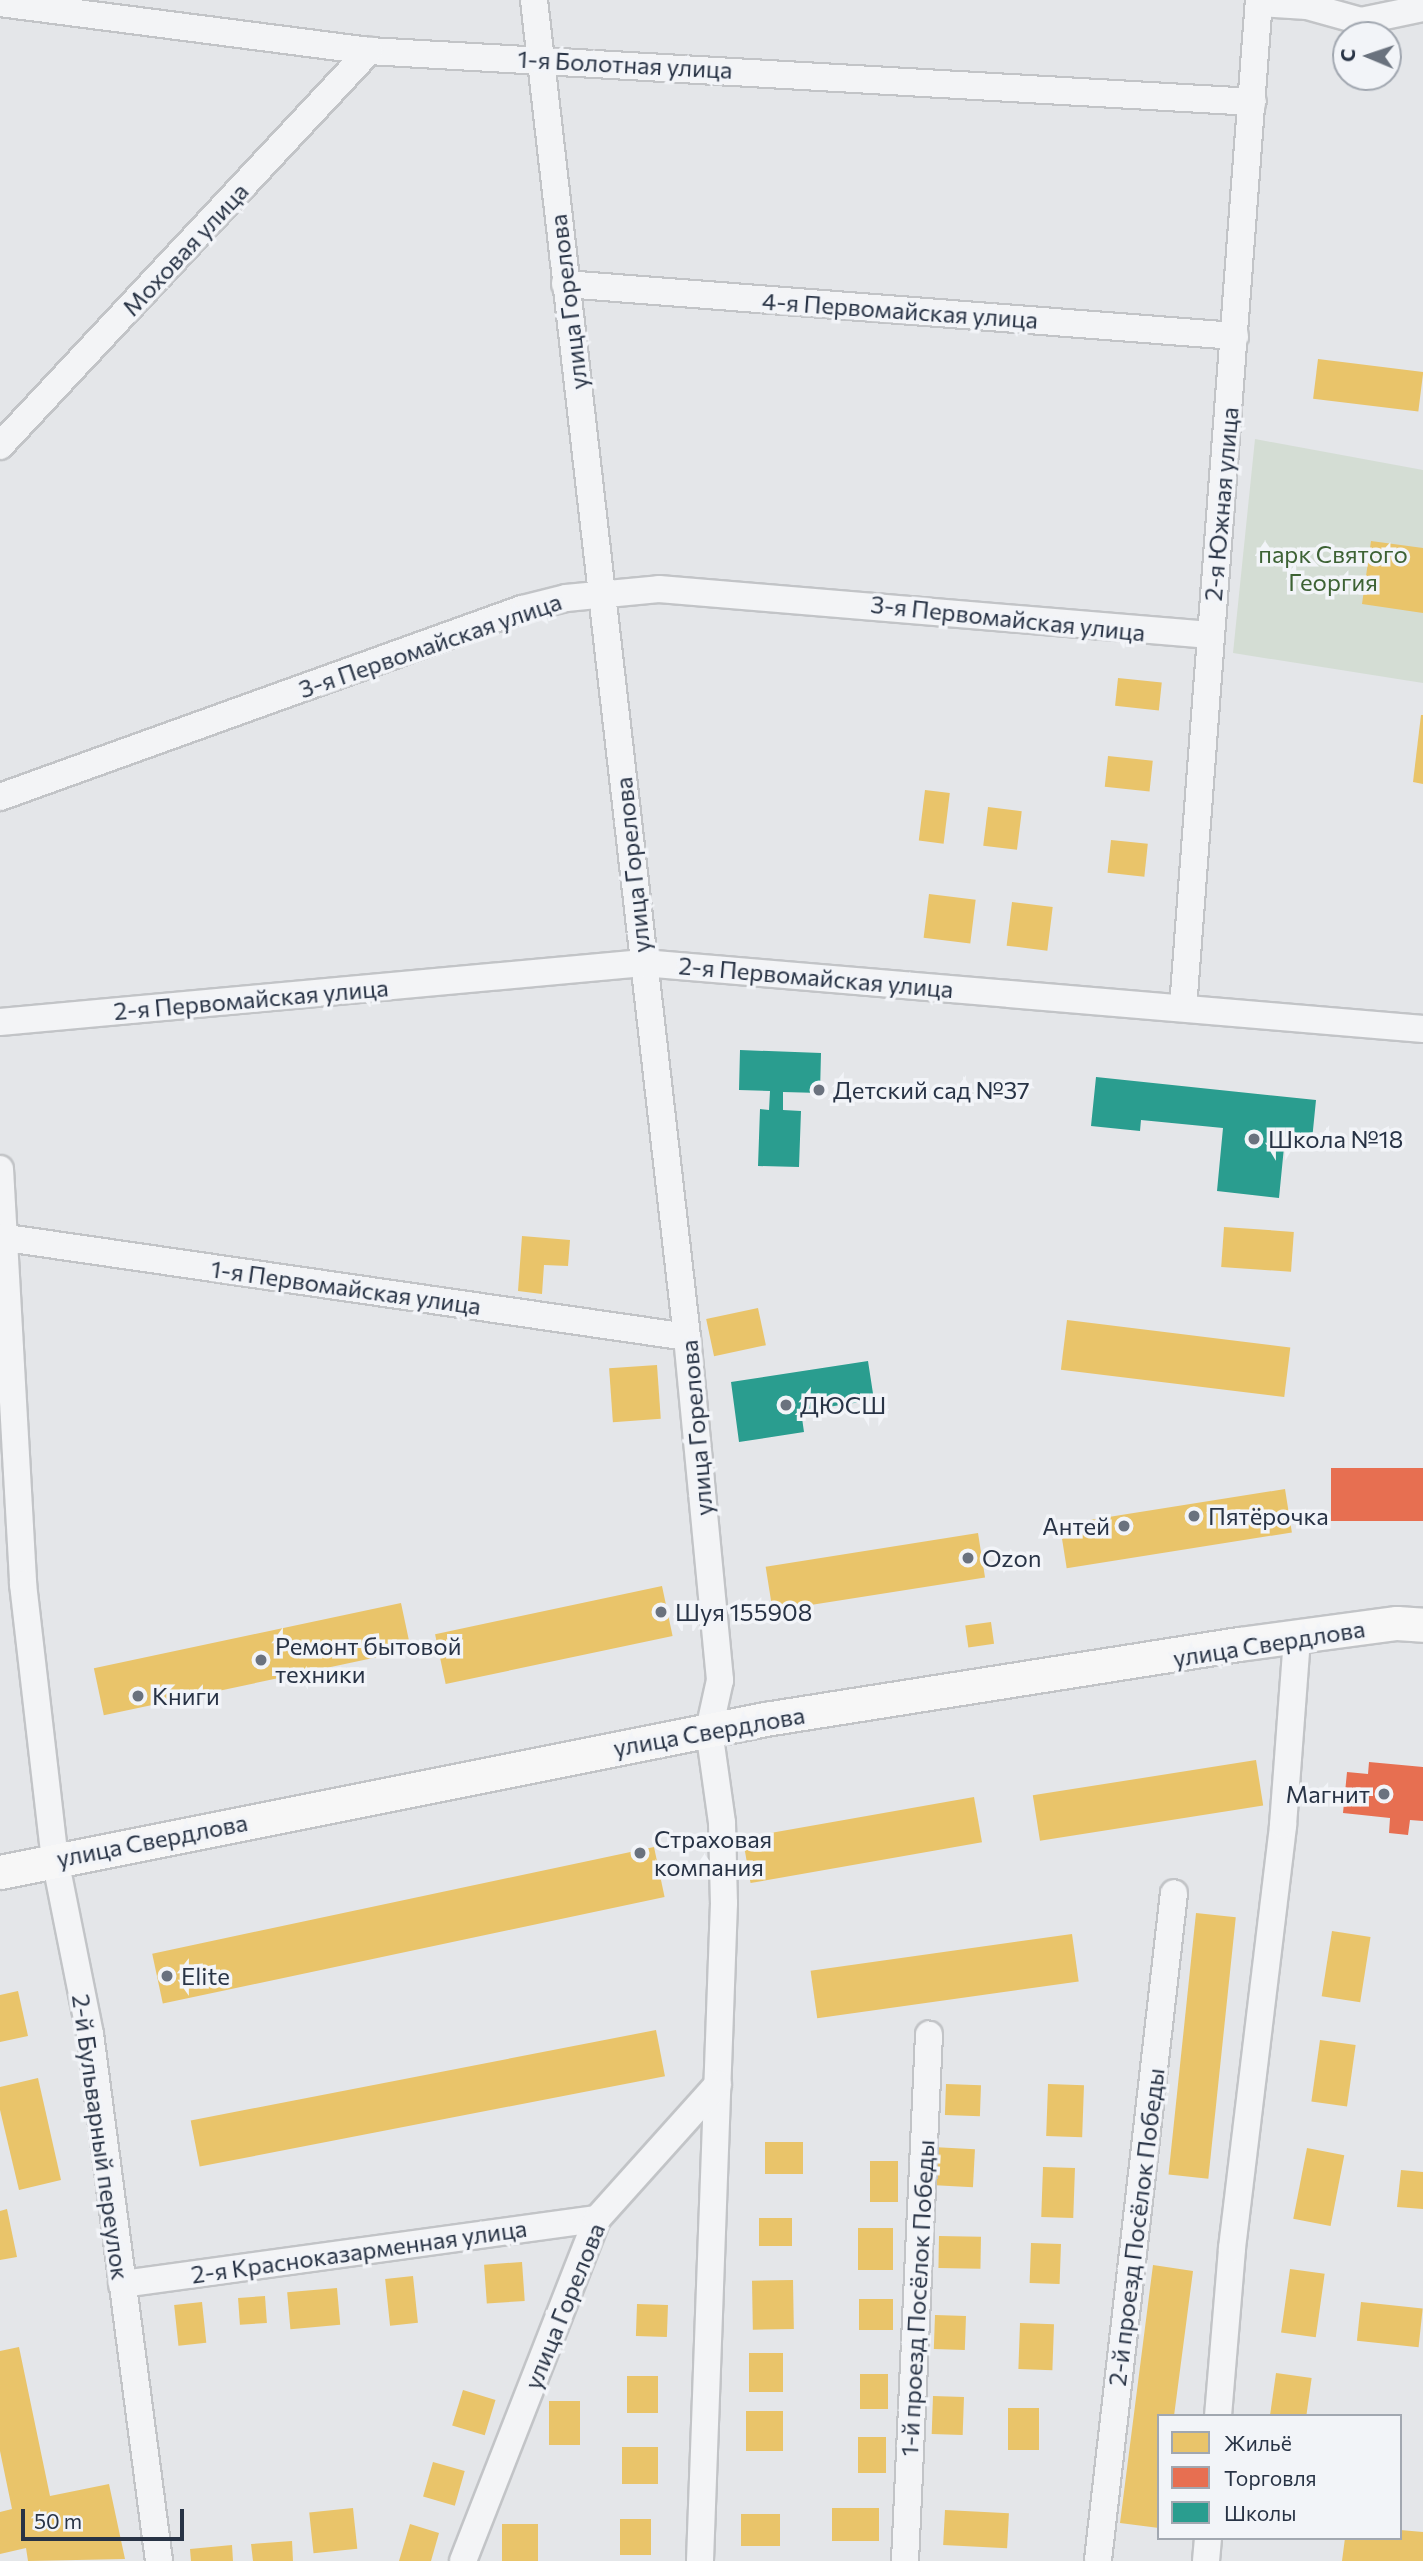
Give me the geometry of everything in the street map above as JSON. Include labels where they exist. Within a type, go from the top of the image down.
[{"type":"main road","name":"улица Свердлова","points":[[0,1872],[709,1730],[1398,1623],[1423,1625]]},
{"type":"street","name":"улица Горелова","points":[[534,0],[688,1336],[720,1680],[709,1730]]},
{"type":"street","points":[[1259,1],[1307,6],[1361,21],[1423,8]]},
{"type":"street","name":"2-я Южная улица","points":[[1183,1008],[1259,1]]},
{"type":"street","name":"1-я Болотная улица","points":[[6,2],[369,51],[541,58],[1253,102]]},
{"type":"street","name":"Моховая улица","points":[[0,446],[369,51]]},
{"type":"street","name":"4-я Первомайская улица","points":[[565,284],[1235,336]]},
{"type":"street","name":"3-я Первомайская улица","points":[[0,797],[522,609],[604,594],[659,589],[837,601],[1210,635]]},
{"type":"street","name":"2-я Первомайская улица","points":[[0,1022],[643,963],[1423,1028]]},
{"type":"street","name":"2-й Бульварный переулок","points":[[0,1169],[11,1586],[55,1859],[90,2034],[159,2561]]},
{"type":"street","name":"1-я Первомайская улица","points":[[2,1237],[688,1336]]},
{"type":"street","points":[[1218,2414],[1232,2249],[1283,1825],[1297,1638]]},
{"type":"street","points":[[700,2561],[724,1903],[722,1823],[709,1730]]},
{"type":"street","name":"2-й проезд Посёлок Победы","points":[[1102,2561],[1174,1893]]},
{"type":"street","name":"1-й проезд Посёлок Победы","points":[[905,2561],[929,2035]]},
{"type":"street","name":"улица Горелова","points":[[463,2561],[597,2219],[718,2084]]},
{"type":"street","name":"2-я Красноказарменная улица","points":[[122,2284],[597,2219]]},
{"type":"street","points":[[1206,2561],[1208,2540]]},
{"type":"green space","name":"парк Святого Георгия","points":[[1255,439],[1423,470],[1423,683],[1233,653]]},
{"type":"building: Жильё","points":[[1318,359],[1423,372],[1418,412],[1313,399]]},
{"type":"building: Жильё","points":[[1371,541],[1423,548],[1423,613],[1362,604]]},
{"type":"building: Жильё","points":[[1118,678],[1162,683],[1159,710],[1115,706]]},
{"type":"building: Жильё","points":[[1423,715],[1423,784],[1413,782]]},
{"type":"building: Жильё","points":[[1108,756],[1153,761],[1150,792],[1105,787]]},
{"type":"building: Жильё","points":[[925,790],[950,793],[944,844],[919,841]]},
{"type":"building: Жильё","points":[[988,807],[1022,811],[1017,850],[983,846]]},
{"type":"building: Жильё","points":[[1111,840],[1148,844],[1144,877],[1108,873]]},
{"type":"building: Жильё","points":[[929,894],[976,900],[970,943],[924,938]]},
{"type":"building: Жильё","points":[[1012,902],[1053,907],[1047,951],[1007,946]]},
{"type":"building: Жильё","points":[[1224,1227],[1294,1232],[1291,1272],[1221,1267]]},
{"type":"building: Жильё","points":[[522,1236],[570,1240],[568,1266],[544,1265],[542,1294],[518,1291]]},
{"type":"building: Жильё","points":[[758,1308],[766,1345],[714,1356],[706,1319]]},
{"type":"building: Жильё","points":[[1067,1320],[1290,1347],[1284,1397],[1061,1370]]},
{"type":"building: Жильё","points":[[657,1365],[661,1419],[613,1422],[609,1368]]},
{"type":"building: Жильё","points":[[1285,1489],[1292,1532],[1067,1568],[1060,1525]]},
{"type":"building: Жильё","points":[[978,1533],[985,1577],[773,1611],[766,1567]]},
{"type":"building: Жильё","points":[[662,1586],[673,1636],[446,1684],[435,1634]]},
{"type":"building: Жильё","points":[[401,1603],[411,1650],[104,1715],[94,1668]]},
{"type":"building: Жильё","points":[[991,1622],[994,1644],[968,1647],[965,1626]]},
{"type":"building: Жильё","points":[[1256,1760],[1263,1805],[1040,1841],[1033,1795]]},
{"type":"building: Жильё","points":[[974,1797],[982,1842],[751,1883],[743,1838]]},
{"type":"building: Жильё","points":[[654,1847],[665,1897],[163,2004],[152,1954]]},
{"type":"building: Жильё","points":[[1196,1913],[1236,1917],[1208,2179],[1169,2175]]},
{"type":"building: Жильё","points":[[1332,1931],[1371,1937],[1360,2002],[1322,1996]]},
{"type":"building: Жильё","points":[[1072,1934],[1079,1982],[817,2018],[811,1971]]},
{"type":"building: Жильё","points":[[18,1991],[28,2036],[0,2042],[0,1995]]},
{"type":"building: Жильё","points":[[656,2030],[665,2076],[200,2167],[191,2120]]},
{"type":"building: Жильё","points":[[1320,2040],[1356,2045],[1347,2106],[1311,2101]]},
{"type":"building: Жильё","points":[[38,2078],[61,2180],[19,2190],[0,2110],[0,2087]]},
{"type":"building: Жильё","points":[[946,2084],[981,2085],[980,2116],[945,2115]]},
{"type":"building: Жильё","points":[[1048,2084],[1084,2085],[1082,2137],[1046,2136]]},
{"type":"building: Жильё","points":[[765,2142],[803,2142],[803,2174],[765,2174]]},
{"type":"building: Жильё","points":[[933,2147],[975,2149],[973,2187],[931,2185]]},
{"type":"building: Жильё","points":[[1307,2148],[1344,2155],[1331,2226],[1293,2219]]},
{"type":"building: Жильё","points":[[870,2161],[898,2161],[898,2202],[870,2202]]},
{"type":"building: Жильё","points":[[1043,2167],[1075,2168],[1073,2218],[1041,2217]]},
{"type":"building: Жильё","points":[[1401,2170],[1423,2172],[1423,2209],[1397,2207]]},
{"type":"building: Жильё","points":[[7,2209],[17,2257],[0,2260],[0,2211]]},
{"type":"building: Жильё","points":[[759,2218],[792,2218],[792,2246],[759,2246]]},
{"type":"building: Жильё","points":[[858,2228],[893,2228],[893,2270],[858,2270]]},
{"type":"building: Жильё","points":[[939,2236],[981,2237],[980,2269],[938,2268]]},
{"type":"building: Жильё","points":[[1031,2243],[1061,2244],[1060,2284],[1030,2283]]},
{"type":"building: Жильё","points":[[522,2262],[525,2301],[487,2304],[484,2265]]},
{"type":"building: Жильё","points":[[1153,2265],[1193,2271],[1174,2414],[1157,2414],[1157,2528],[1120,2523]]},
{"type":"building: Жильё","points":[[1290,2269],[1325,2274],[1316,2337],[1281,2332]]},
{"type":"building: Жильё","points":[[413,2276],[418,2323],[390,2326],[385,2279]]},
{"type":"building: Жильё","points":[[793,2280],[794,2329],[753,2330],[752,2281]]},
{"type":"building: Жильё","points":[[337,2288],[340,2325],[290,2329],[287,2292]]},
{"type":"building: Жильё","points":[[265,2296],[267,2323],[240,2325],[238,2298]]},
{"type":"building: Жильё","points":[[859,2299],[893,2299],[893,2330],[859,2330]]},
{"type":"building: Жильё","points":[[202,2302],[206,2343],[178,2346],[174,2305]]},
{"type":"building: Жильё","points":[[1361,2302],[1423,2308],[1419,2347],[1357,2341]]},
{"type":"building: Жильё","points":[[637,2304],[668,2305],[667,2337],[636,2336]]},
{"type":"building: Жильё","points":[[935,2315],[966,2316],[965,2350],[934,2349]]},
{"type":"building: Жильё","points":[[1020,2323],[1054,2324],[1052,2370],[1018,2369]]},
{"type":"building: Жильё","points":[[19,2347],[50,2496],[109,2484],[125,2559],[28,2561],[26,2548],[0,2554],[0,2512],[12,2509],[0,2451],[0,2351]]},
{"type":"building: Жильё","points":[[749,2353],[783,2353],[783,2392],[749,2392]]},
{"type":"building: Жильё","points":[[1276,2373],[1312,2378],[1307,2414],[1270,2414]]},
{"type":"building: Жильё","points":[[860,2374],[888,2374],[888,2409],[860,2409]]},
{"type":"building: Жильё","points":[[627,2376],[658,2376],[658,2413],[627,2413]]},
{"type":"building: Жильё","points":[[463,2390],[496,2400],[485,2435],[452,2425]]},
{"type":"building: Жильё","points":[[933,2396],[964,2397],[963,2435],[932,2434]]},
{"type":"building: Жильё","points":[[549,2401],[580,2401],[580,2445],[549,2445]]},
{"type":"building: Жильё","points":[[1008,2408],[1039,2408],[1039,2450],[1008,2450]]},
{"type":"building: Жильё","points":[[746,2411],[783,2411],[783,2451],[746,2451]]},
{"type":"building: Жильё","points":[[858,2437],[886,2437],[886,2473],[858,2473]]},
{"type":"building: Жильё","points":[[622,2447],[658,2447],[658,2484],[622,2484]]},
{"type":"building: Жильё","points":[[433,2462],[465,2471],[455,2506],[423,2497]]},
{"type":"building: Жильё","points":[[353,2508],[357,2549],[314,2553],[309,2513]]},
{"type":"building: Жильё","points":[[832,2508],[879,2508],[879,2541],[832,2541]]},
{"type":"building: Жильё","points":[[945,2510],[1009,2513],[1007,2548],[943,2545]]},
{"type":"building: Жильё","points":[[741,2514],[780,2514],[780,2546],[741,2546]]},
{"type":"building: Жильё","points":[[620,2519],[651,2519],[651,2555],[620,2555]]},
{"type":"building: Жильё","points":[[410,2524],[439,2533],[431,2561],[399,2561]]},
{"type":"building: Жильё","points":[[502,2524],[538,2524],[538,2561],[502,2561]]},
{"type":"building: Жильё","points":[[1402,2530],[1423,2532],[1423,2561],[1342,2561],[1345,2540],[1402,2540]]},
{"type":"building: Жильё","points":[[292,2541],[293,2561],[253,2561],[251,2544]]},
{"type":"building: Жильё","points":[[232,2545],[233,2561],[191,2561],[190,2549]]},
{"type":"building: Торговля","points":[[1331,1468],[1423,1468],[1423,1521],[1331,1521]]},
{"type":"building: Торговля","name":"Магнит","points":[[1369,1762],[1423,1767],[1423,1821],[1410,1820],[1408,1835],[1389,1833],[1390,1818],[1343,1813],[1347,1772],[1368,1774]]},
{"type":"building: Школы","points":[[740,1050],[821,1053],[820,1093],[783,1092],[783,1110],[801,1111],[799,1167],[758,1166],[760,1109],[769,1110],[770,1091],[739,1090]]},
{"type":"building: Школы","name":"Школа №18","points":[[1096,1077],[1316,1100],[1312,1140],[1285,1137],[1279,1198],[1217,1191],[1223,1128],[1141,1120],[1140,1131],[1091,1126]]},
{"type":"building: Школы","name":"ДЮСШ","points":[[868,1361],[874,1400],[801,1411],[804,1432],[739,1442],[731,1382]]},
{"type":"place","name":"Детский сад №37","points":[[819,1090]]},
{"type":"place","name":"Школа №18","points":[[1254,1139]]},
{"type":"place","name":"ДЮСШ","points":[[786,1405]]},
{"type":"place","name":"Пятёрочка","points":[[1194,1516]]},
{"type":"place","name":"Антей","points":[[1124,1526]]},
{"type":"place","name":"Ozon","points":[[968,1558]]},
{"type":"place","name":"Шуя 155908","points":[[661,1612]]},
{"type":"place","name":"Ремонт бытовой техники","points":[[261,1660]]},
{"type":"place","name":"Книги","points":[[138,1696]]},
{"type":"place","name":"Магнит","points":[[1384,1794]]},
{"type":"place","name":"Страховая компания","points":[[640,1853]]},
{"type":"place","name":"Elite","points":[[167,1976]]}]
